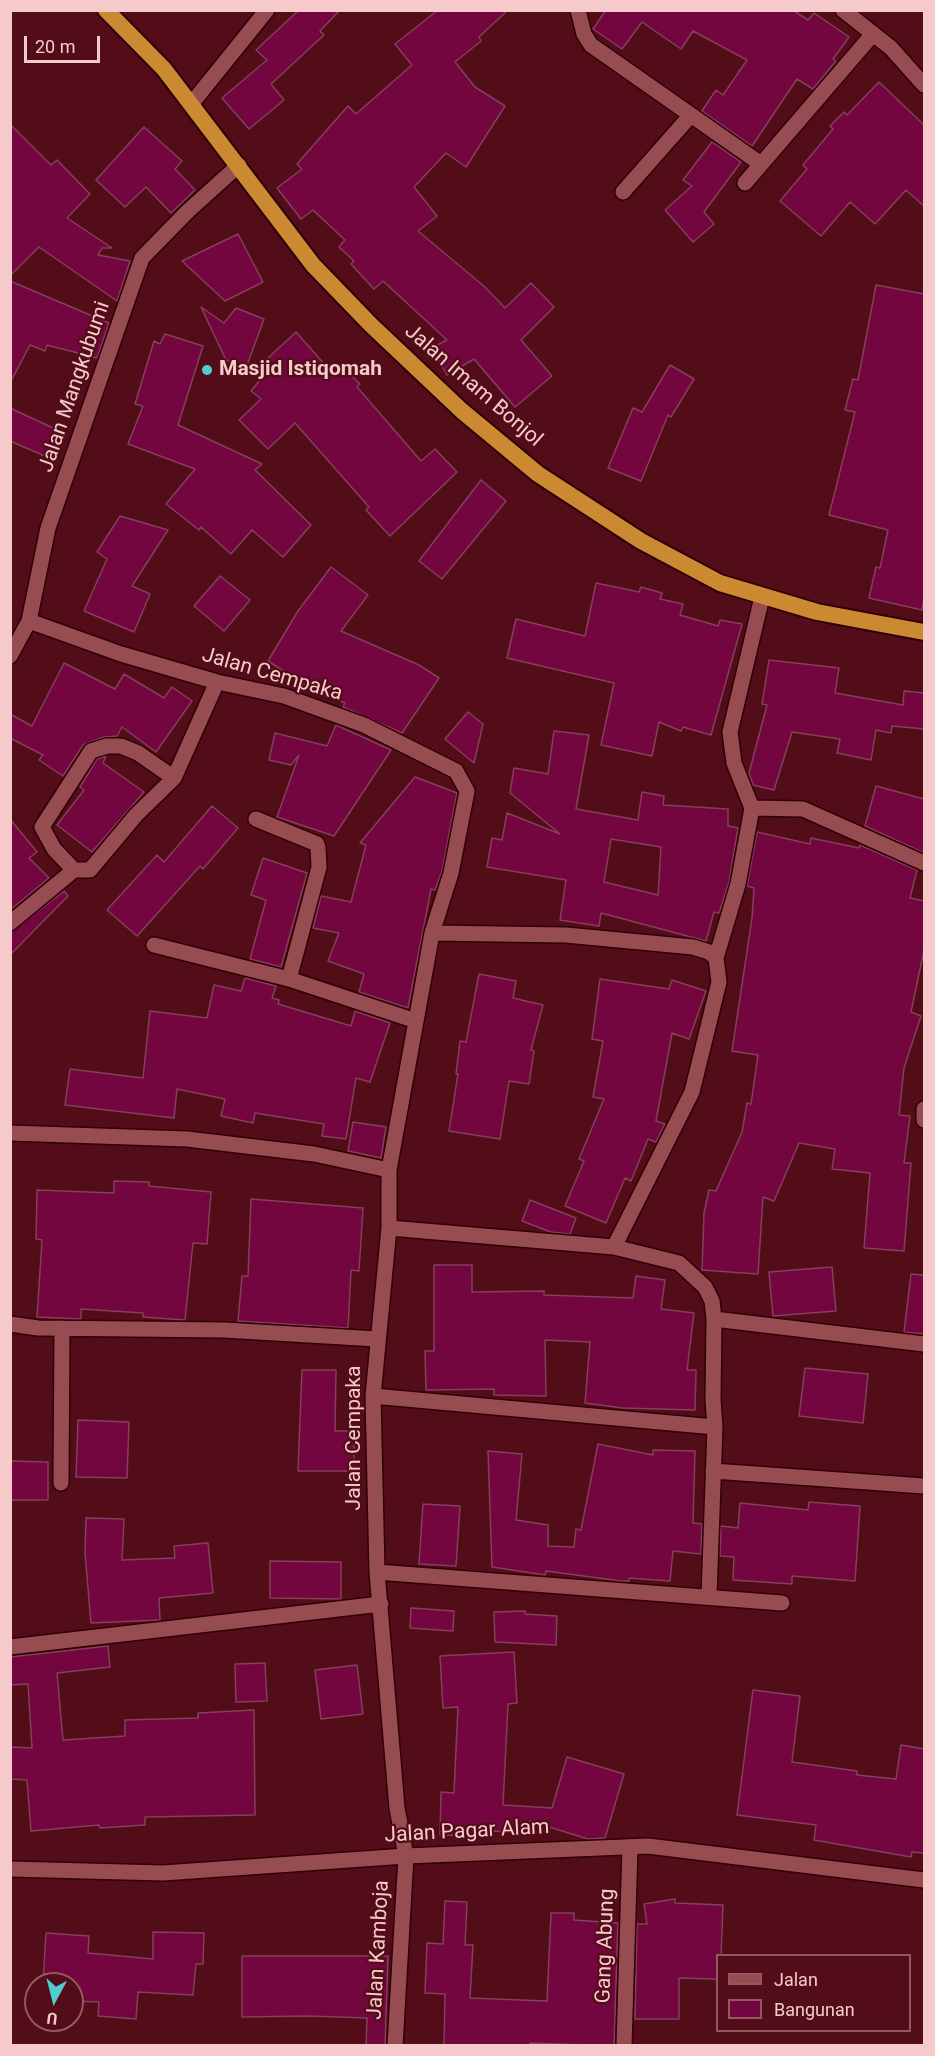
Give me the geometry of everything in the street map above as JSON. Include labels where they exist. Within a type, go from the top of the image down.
[{"type":"highway","name":"Jalan Imam Bonjol","points":[[106,10],[164,69],[192,103],[313,265],[371,325],[462,411],[538,474],[641,541],[720,583],[817,612],[924,632]]},
{"type":"street","points":[[192,103],[267,10]]},
{"type":"street","points":[[578,10],[584,34],[591,45],[761,165]]},
{"type":"street","points":[[843,10],[891,48],[924,85]]},
{"type":"street","points":[[745,183],[873,34]]},
{"type":"street","points":[[623,192],[691,115]]},
{"type":"street","name":"Jalan Mangkubumi","points":[[10,656],[29,621],[48,528],[142,258],[188,211],[239,165]]},
{"type":"street","points":[[614,1248],[692,1092],[719,982],[716,958],[738,884],[752,808],[734,763],[730,732],[762,597]]},
{"type":"street","name":"Jalan Cempaka","points":[[29,621],[121,654],[217,682],[284,696],[364,725],[456,771],[467,791],[451,873],[432,933],[389,1170],[389,1228],[373,1396],[377,1572],[397,1808],[406,1856]]},
{"type":"street","points":[[10,923],[74,870],[90,870],[136,815],[174,778],[217,682]]},
{"type":"street","points":[[74,870],[54,849],[42,823],[91,751],[107,746],[121,746],[138,753],[174,778]]},
{"type":"street","points":[[752,808],[803,809],[924,863]]},
{"type":"street","points":[[256,819],[317,844],[318,848],[319,867],[289,979]]},
{"type":"street","points":[[432,933],[566,935],[693,947],[709,952],[716,958]]},
{"type":"street","points":[[154,945],[289,979],[416,1021]]},
{"type":"street","points":[[924,1109],[924,1120]]},
{"type":"street","points":[[10,1133],[187,1139],[314,1154],[389,1170]]},
{"type":"street","points":[[389,1228],[614,1248],[679,1263],[705,1287],[712,1301],[714,1319],[715,1427],[709,1596]]},
{"type":"street","points":[[714,1319],[924,1344]]},
{"type":"street","points":[[10,1324],[62,1328],[224,1330],[377,1339]]},
{"type":"street","points":[[61,1483],[62,1328]]},
{"type":"street","points":[[373,1396],[715,1427]]},
{"type":"street","points":[[713,1471],[924,1486]]},
{"type":"street","points":[[377,1572],[782,1602]]},
{"type":"street","points":[[10,1647],[381,1604]]},
{"type":"street","name":"Jalan Pagar Alam","points":[[10,1869],[163,1873],[406,1856],[648,1846],[924,1880]]},
{"type":"street","name":"Gang Abung","points":[[624,2046],[630,1847]]},
{"type":"street","name":"Jalan Kamboja","points":[[394,2046],[406,1856]]},
{"type":"building","points":[[299,10],[340,10],[320,31],[324,35],[271,84],[284,100],[249,129],[222,98],[267,60],[256,50]]},
{"type":"building","points":[[438,10],[508,10],[479,37],[481,41],[455,62],[475,87],[505,106],[466,167],[446,153],[414,187],[437,216],[418,231],[485,287],[505,308],[531,283],[554,307],[521,340],[552,376],[515,407],[474,359],[447,375],[432,348],[447,340],[383,281],[374,289],[351,264],[354,261],[339,247],[345,240],[313,210],[301,219],[277,188],[302,169],[297,164],[348,106],[356,114],[412,65],[395,44]]},
{"type":"building","points":[[606,10],[794,11],[808,20],[814,13],[849,37],[833,59],[836,61],[813,89],[797,79],[752,146],[702,111],[716,90],[723,95],[747,60],[693,31],[681,49],[642,22],[622,49],[593,29]]},
{"type":"building","points":[[879,82],[924,125],[924,206],[906,190],[875,224],[850,202],[821,236],[780,201],[807,169],[803,165],[833,129],[830,126],[844,112],[847,115]]},
{"type":"building","points":[[10,124],[51,165],[57,160],[90,194],[67,218],[112,248],[102,248],[98,255],[130,261],[117,301],[39,247],[10,276]]},
{"type":"building","points":[[144,127],[182,161],[175,169],[195,190],[171,213],[146,187],[125,207],[96,180]]},
{"type":"building","points":[[712,142],[741,162],[704,212],[714,224],[693,242],[665,210],[692,186],[683,180]]},
{"type":"building","points":[[238,234],[263,282],[225,301],[182,261]]},
{"type":"building","points":[[10,281],[109,323],[97,358],[47,345],[45,351],[30,345],[10,383]]},
{"type":"building","points":[[876,285],[924,294],[924,599],[922,610],[869,598],[876,567],[880,568],[888,530],[829,515],[855,412],[845,410],[853,379],[858,380]]},
{"type":"building","points":[[201,307],[224,323],[236,308],[264,319],[246,368],[226,360]]},
{"type":"building","points":[[296,332],[333,374],[341,366],[360,384],[357,387],[421,461],[435,449],[457,472],[390,536],[366,510],[369,507],[295,423],[268,449],[239,420],[261,399],[251,391],[264,375],[254,371]]},
{"type":"building","points":[[165,334],[203,346],[178,425],[262,464],[255,470],[311,525],[283,557],[252,530],[231,554],[201,527],[199,530],[166,504],[195,469],[128,444],[143,406],[135,404],[154,341],[160,344]]},
{"type":"building","points":[[670,365],[694,379],[671,417],[668,415],[641,481],[608,468],[633,408],[642,412]]},
{"type":"building","points":[[10,408],[66,434],[54,460],[10,441]]},
{"type":"building","points":[[481,480],[506,501],[442,579],[419,561]]},
{"type":"building","points":[[120,516],[168,530],[132,586],[150,594],[134,632],[84,611],[107,559],[97,552]]},
{"type":"building","points":[[331,567],[368,595],[341,631],[419,665],[439,678],[402,733],[343,707],[345,703],[313,690],[268,661],[298,611]]},
{"type":"building","points":[[220,576],[250,600],[224,631],[194,606]]},
{"type":"building","points":[[596,583],[639,592],[641,587],[662,593],[660,599],[683,604],[680,615],[718,626],[720,620],[742,624],[711,735],[683,727],[681,731],[659,722],[652,756],[601,745],[614,683],[507,658],[516,619],[585,636]]},
{"type":"building","points":[[769,660],[839,668],[835,693],[903,705],[904,691],[924,693],[924,729],[892,726],[891,733],[876,730],[871,760],[837,753],[840,739],[792,732],[774,790],[753,785],[749,773],[767,705],[762,704]]},
{"type":"building","points":[[64,663],[115,689],[124,674],[164,698],[172,687],[192,701],[156,752],[122,727],[117,736],[104,737],[83,745],[63,776],[39,760],[43,755],[10,738],[10,714],[32,726]]},
{"type":"building","points":[[468,712],[483,724],[474,763],[445,739]]},
{"type":"building","points":[[336,725],[391,750],[334,836],[277,817],[299,755],[291,765],[269,760],[275,733],[327,746]]},
{"type":"building","points":[[554,731],[589,735],[576,809],[638,820],[642,792],[664,796],[663,805],[728,809],[728,826],[738,828],[729,882],[719,913],[714,912],[706,941],[601,913],[599,926],[560,920],[566,880],[487,867],[492,838],[502,840],[507,813],[560,834],[510,793],[514,768],[548,774]],"holes":[[[611,839],[661,847],[658,895],[604,882]]]},
{"type":"building","points":[[106,756],[103,763],[144,792],[92,852],[57,825],[84,790],[80,787],[97,759]]},
{"type":"building","points":[[415,777],[457,793],[442,871],[435,890],[431,889],[408,1008],[359,992],[364,974],[328,961],[339,933],[313,928],[321,896],[351,902],[366,845],[360,843]]},
{"type":"building","points":[[876,786],[924,799],[924,853],[865,826]]},
{"type":"building","points":[[212,806],[238,828],[203,869],[200,866],[137,936],[107,910],[157,855],[164,862]]},
{"type":"building","points":[[10,819],[37,852],[29,858],[49,878],[10,910]]},
{"type":"building","points":[[757,832],[810,844],[811,838],[859,848],[860,845],[917,870],[910,898],[924,901],[924,950],[911,1012],[921,1016],[904,1068],[899,1115],[910,1116],[904,1163],[911,1163],[904,1251],[864,1248],[870,1173],[832,1169],[835,1149],[799,1143],[774,1201],[763,1197],[758,1274],[702,1270],[704,1213],[709,1190],[716,1191],[742,1132],[747,1103],[751,1104],[758,1055],[732,1051],[752,918],[754,888],[747,886]]},
{"type":"building","points":[[263,858],[307,873],[281,967],[250,959],[266,900],[251,895]]},
{"type":"building","points":[[64,891],[68,896],[10,955],[10,933]]},
{"type":"building","points":[[479,974],[516,981],[513,998],[543,1005],[531,1050],[534,1051],[529,1084],[509,1081],[500,1139],[449,1131],[458,1074],[456,1074],[460,1041],[466,1042]]},
{"type":"building","points":[[245,978],[276,986],[272,998],[279,1000],[278,1004],[351,1026],[355,1011],[390,1023],[370,1082],[356,1078],[346,1139],[322,1136],[324,1124],[255,1113],[253,1123],[221,1116],[225,1099],[177,1089],[174,1118],[65,1105],[70,1069],[143,1078],[150,1011],[207,1018],[214,985],[241,991]]},
{"type":"building","points":[[600,979],[669,989],[672,980],[706,991],[689,1039],[672,1033],[656,1121],[665,1124],[656,1142],[648,1139],[631,1181],[625,1178],[606,1223],[565,1206],[584,1161],[579,1159],[604,1099],[593,1097],[603,1041],[592,1039]]},
{"type":"building","points":[[353,1122],[386,1127],[381,1158],[348,1151]]},
{"type":"building","points":[[114,1181],[149,1182],[149,1186],[211,1192],[207,1244],[193,1243],[185,1320],[143,1317],[143,1313],[81,1309],[81,1319],[37,1317],[42,1240],[36,1239],[37,1190],[114,1193]]},
{"type":"building","points":[[251,1199],[363,1208],[359,1271],[351,1270],[348,1328],[238,1321],[242,1276],[248,1276]]},
{"type":"building","points":[[530,1200],[576,1218],[570,1234],[551,1232],[522,1221]]},
{"type":"building","points":[[434,1265],[472,1265],[472,1292],[544,1291],[544,1295],[633,1298],[636,1276],[665,1280],[661,1309],[694,1313],[687,1370],[696,1370],[695,1410],[623,1408],[585,1403],[590,1342],[545,1340],[546,1396],[494,1395],[494,1389],[426,1390],[425,1351],[434,1351]]},
{"type":"building","points":[[832,1267],[836,1311],[773,1316],[769,1272]]},
{"type":"building","points":[[911,1274],[924,1275],[924,1334],[904,1332]]},
{"type":"building","points":[[805,1368],[868,1374],[863,1423],[799,1416]]},
{"type":"building","points":[[302,1370],[336,1370],[335,1431],[354,1431],[354,1471],[298,1471]]},
{"type":"building","points":[[78,1420],[129,1422],[127,1478],[76,1477]]},
{"type":"building","points":[[598,1444],[653,1455],[653,1450],[695,1451],[693,1523],[702,1524],[701,1554],[673,1551],[670,1581],[629,1578],[629,1581],[621,1581],[546,1571],[545,1575],[492,1567],[488,1451],[522,1454],[516,1520],[548,1525],[548,1546],[574,1547],[576,1529],[581,1530]]},
{"type":"building","points":[[10,1461],[48,1462],[48,1500],[10,1500]]},
{"type":"building","points":[[809,1502],[860,1506],[855,1581],[792,1576],[792,1584],[733,1580],[734,1557],[720,1556],[721,1526],[738,1528],[740,1503],[808,1510]]},
{"type":"building","points":[[423,1504],[460,1506],[456,1566],[419,1564]]},
{"type":"building","points":[[86,1518],[124,1519],[122,1560],[175,1558],[174,1546],[208,1543],[213,1593],[159,1598],[160,1620],[91,1623],[85,1553]]},
{"type":"building","points":[[270,1561],[341,1562],[341,1599],[270,1598]]},
{"type":"building","points":[[411,1608],[454,1611],[453,1631],[410,1628]]},
{"type":"building","points":[[525,1611],[525,1614],[557,1616],[556,1645],[495,1642],[494,1612]]},
{"type":"building","points":[[108,1646],[110,1667],[57,1673],[63,1740],[125,1736],[125,1720],[198,1718],[198,1713],[254,1710],[255,1815],[145,1817],[145,1825],[100,1828],[99,1825],[31,1831],[27,1780],[10,1779],[10,1747],[32,1748],[28,1684],[10,1685],[10,1657]]},
{"type":"building","points":[[514,1652],[517,1703],[508,1704],[503,1805],[552,1808],[567,1757],[624,1774],[605,1838],[588,1839],[530,1821],[530,1833],[492,1831],[492,1836],[440,1835],[441,1792],[454,1793],[458,1707],[443,1708],[440,1656]]},
{"type":"building","points":[[265,1663],[267,1701],[236,1702],[235,1664]]},
{"type":"building","points":[[357,1665],[363,1714],[321,1719],[315,1670]]},
{"type":"building","points":[[753,1690],[800,1696],[792,1762],[857,1771],[857,1775],[896,1779],[901,1745],[924,1749],[924,1853],[912,1852],[911,1857],[814,1840],[816,1825],[737,1815]]},
{"type":"building","points":[[675,1899],[675,1903],[723,1905],[721,1954],[716,1954],[716,1979],[679,1978],[679,2019],[635,2019],[637,1924],[647,1924],[644,1904]]},
{"type":"building","points":[[445,1901],[467,1902],[465,1945],[473,1945],[470,1998],[547,2001],[551,1913],[574,1913],[574,1920],[618,1923],[614,2046],[530,2043],[530,2046],[444,2046],[445,1994],[425,1993],[427,1943],[443,1944]]},
{"type":"building","points":[[153,1932],[204,1933],[203,1964],[196,1964],[193,1995],[138,1992],[136,2019],[98,2016],[99,2002],[84,2001],[84,1972],[44,1972],[46,1933],[89,1936],[88,1953],[153,1959]]},
{"type":"building","points":[[242,1956],[388,1956],[385,2046],[366,2046],[367,2018],[242,2017]]},
{"type":"place","name":"Masjid Istiqomah","points":[[207,370]]}]
